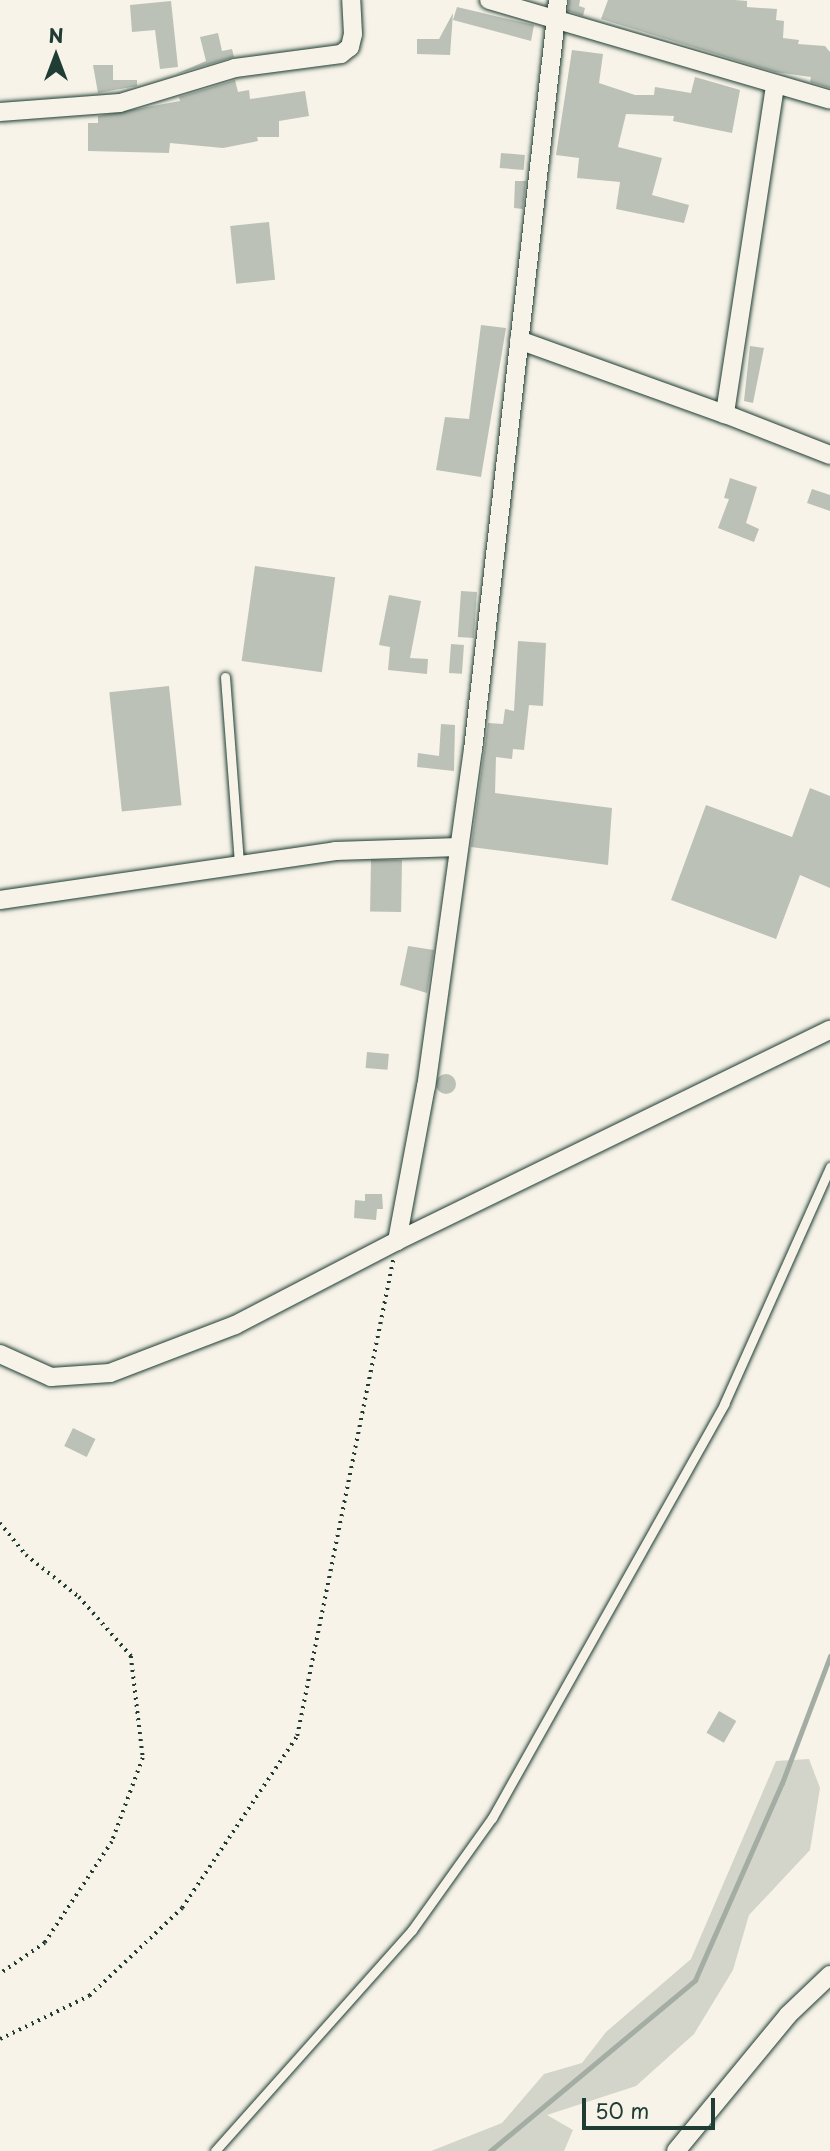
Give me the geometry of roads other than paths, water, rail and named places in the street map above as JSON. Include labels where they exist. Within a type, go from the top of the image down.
[{"type":"street","points":[[0,112],[120,103],[235,68],[341,54],[350,47],[353,34],[351,0]]},
{"type":"street","points":[[489,0],[830,100]]},
{"type":"street","points":[[397,1241],[426,1086],[459,847],[558,0]]},
{"type":"street","points":[[725,414],[775,86]]},
{"type":"street","points":[[519,340],[725,414],[830,456]]},
{"type":"street","points":[[0,900],[335,851],[459,847]]},
{"type":"street","points":[[0,1354],[51,1377],[110,1373],[235,1325],[397,1241],[830,1030]]},
{"type":"street","points":[[676,2151],[788,2015],[830,1975]]},
{"type":"lane","points":[[225,677],[239,865]]},
{"type":"lane","points":[[215,2151],[412,1930],[492,1818],[528,1747],[724,1404],[830,1167]]},
{"type":"waterway","points":[[490,2151],[695,1980],[782,1783],[830,1656]]}]
